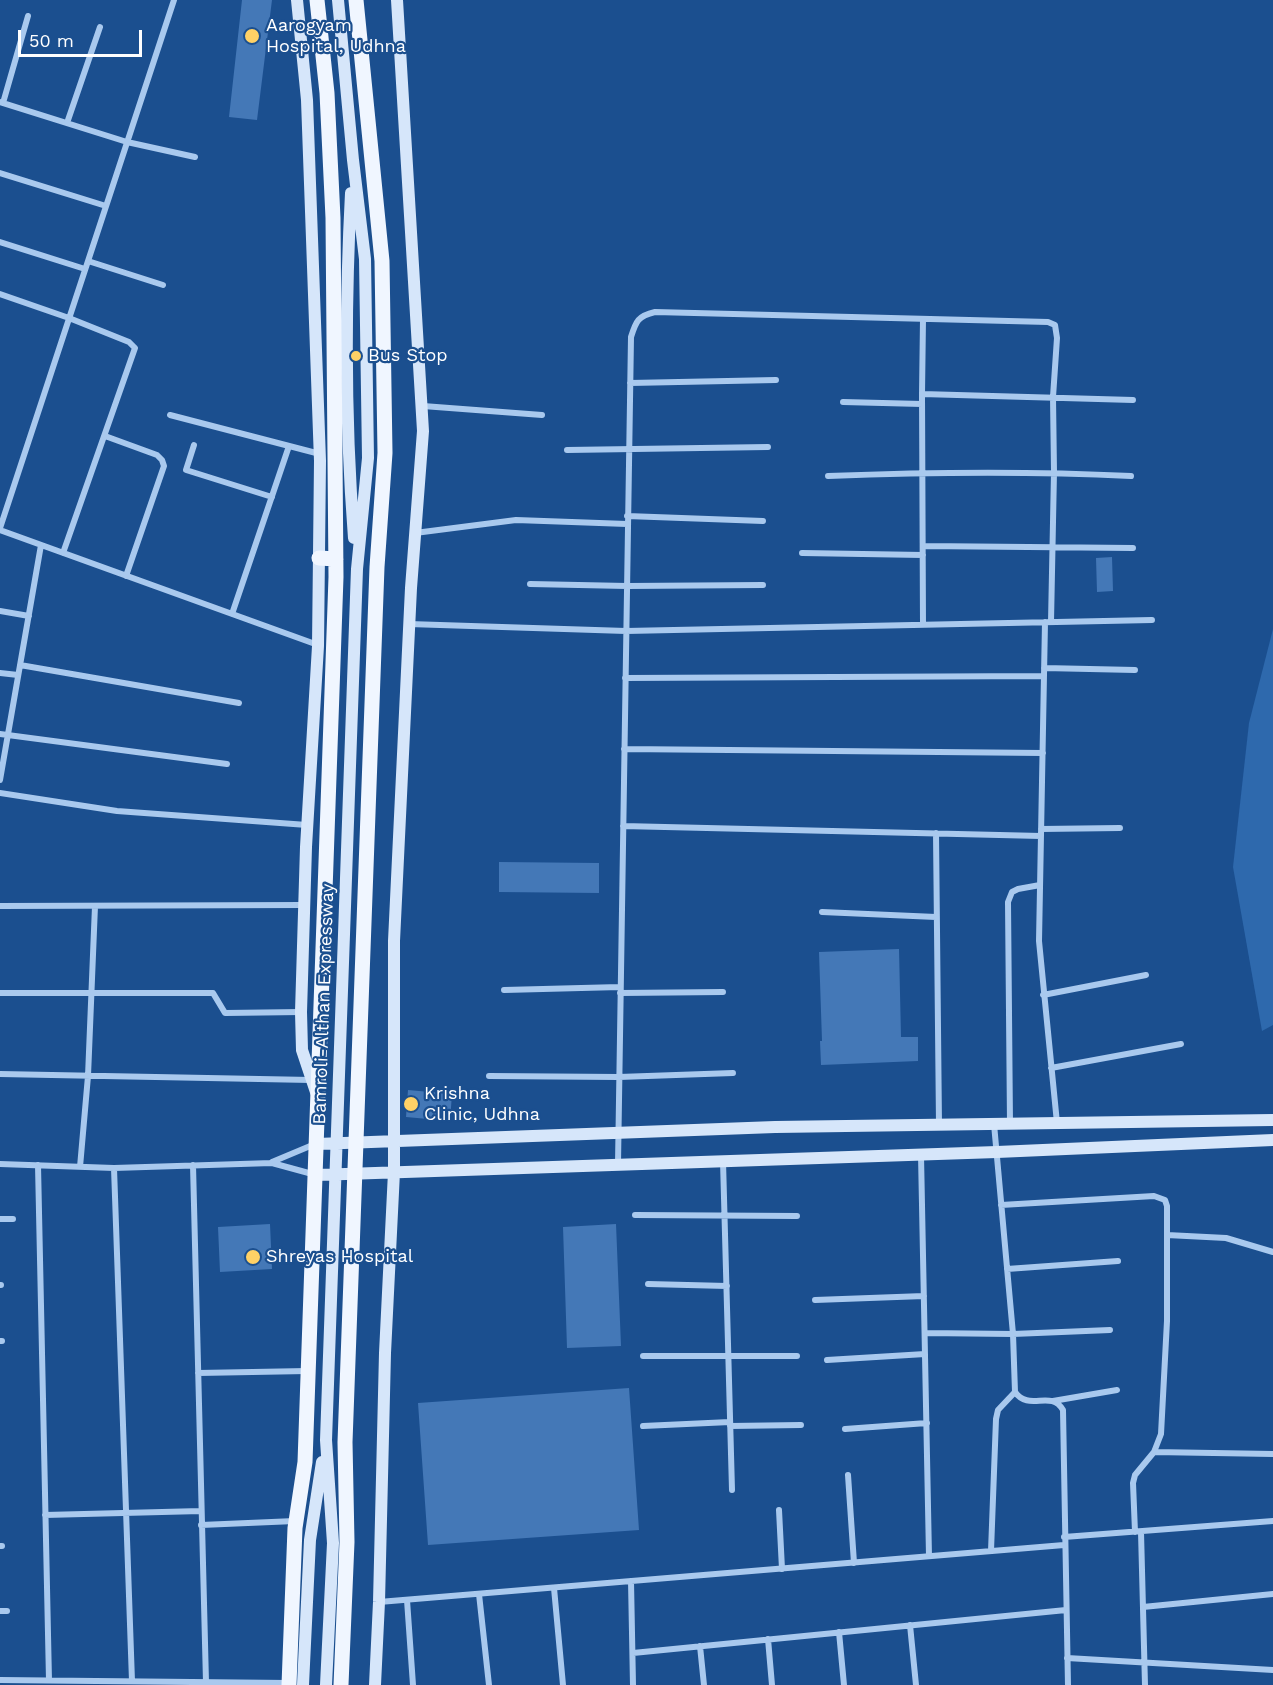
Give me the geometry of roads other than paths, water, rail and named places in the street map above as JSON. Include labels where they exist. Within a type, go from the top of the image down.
[{"type":"main road","points":[[294,1684],[296,1521],[305,1462],[336,559],[333,218],[327,93],[317,0]]},
{"type":"main road","points":[[341,1685],[347,1542],[345,1442],[377,567],[385,453],[382,261],[356,0]]},
{"type":"main road","points":[[319,558],[336,559]]},
{"type":"street","points":[[174,0],[0,529],[318,646]]},
{"type":"street","points":[[297,0],[307,100],[320,454],[318,646],[307,825],[301,1012],[302,1050],[318,1099]]},
{"type":"street","points":[[338,0],[353,160],[366,260],[368,458],[357,569]]},
{"type":"street","points":[[375,1685],[385,1353],[395,1141],[394,941],[409,624],[423,431],[397,0]]},
{"type":"street","points":[[28,16],[2,103],[127,142],[195,157]]},
{"type":"street","points":[[67,123],[100,27]]},
{"type":"street","points":[[353,160],[348,259],[348,460],[357,569]]},
{"type":"street","points":[[0,173],[106,207]]},
{"type":"street","points":[[0,242],[85,270]]},
{"type":"street","points":[[88,261],[163,285]]},
{"type":"street","points":[[0,294],[69,318],[129,342],[135,348],[63,553]]},
{"type":"street","points":[[618,1164],[631,337],[635,324],[643,315],[655,312],[1048,321],[1055,325],[1057,338],[1053,397],[1054,472],[1052,547],[1044,668],[1039,941],[1057,1123]]},
{"type":"street","points":[[923,319],[923,625]]},
{"type":"street","points":[[630,383],[776,380]]},
{"type":"street","points":[[922,394],[1133,400]]},
{"type":"street","points":[[843,402],[922,404]]},
{"type":"street","points":[[423,406],[542,415]]},
{"type":"street","points":[[170,415],[320,454]]},
{"type":"street","points":[[105,436],[157,455],[164,466],[126,576]]},
{"type":"street","points":[[194,445],[186,470],[272,497]]},
{"type":"street","points":[[232,614],[289,446]]},
{"type":"street","points":[[567,450],[768,447]]},
{"type":"street","points":[[828,476],[923,472],[1054,472],[1131,476]]},
{"type":"street","points":[[627,516],[763,521]]},
{"type":"street","points":[[415,534],[516,520],[627,524]]},
{"type":"street","points":[[0,780],[41,545]]},
{"type":"street","points":[[923,546],[1133,548]]},
{"type":"street","points":[[802,553],[924,555]]},
{"type":"street","name":"Bamroli-Althan Expressway","points":[[326,1440],[357,569]]},
{"type":"street","points":[[530,584],[762,585]]},
{"type":"street","points":[[0,611],[29,616]]},
{"type":"street","points":[[409,624],[626,631],[1152,620]]},
{"type":"street","points":[[20,665],[239,703]]},
{"type":"street","points":[[1044,668],[1135,670]]},
{"type":"street","points":[[0,673],[18,675]]},
{"type":"street","points":[[625,678],[1044,676]]},
{"type":"street","points":[[0,734],[227,764]]},
{"type":"street","points":[[624,749],[1042,753]]},
{"type":"street","points":[[0,793],[117,811],[307,825]]},
{"type":"street","points":[[623,826],[936,833],[1041,832],[1120,828]]},
{"type":"street","points":[[936,833],[939,1125]]},
{"type":"street","points":[[1010,1124],[1008,902],[1011,892],[1040,885]]},
{"type":"street","points":[[0,906],[304,905]]},
{"type":"street","points":[[80,1167],[88,1076],[95,906]]},
{"type":"street","points":[[822,912],[936,916]]},
{"type":"street","points":[[1044,995],[1146,975]]},
{"type":"street","points":[[504,990],[723,992]]},
{"type":"street","points":[[0,993],[213,993],[225,1013],[301,1012]]},
{"type":"street","points":[[1051,1068],[1181,1044]]},
{"type":"street","points":[[489,1076],[619,1077],[733,1073]]},
{"type":"street","points":[[0,1074],[312,1080]]},
{"type":"street","points":[[272,1163],[317,1143],[775,1127],[1273,1120]]},
{"type":"street","points":[[994,1124],[1013,1334],[1015,1392],[1025,1401],[1053,1401],[1116,1390]]},
{"type":"street","points":[[0,1164],[114,1168],[272,1163],[316,1175],[997,1152],[1273,1140]]},
{"type":"street","points":[[921,1154],[929,1556]]},
{"type":"street","points":[[723,1161],[732,1490]]},
{"type":"street","points":[[38,1165],[49,1680]]},
{"type":"street","points":[[193,1165],[206,1682]]},
{"type":"street","points":[[114,1168],[132,1681]]},
{"type":"street","points":[[1002,1204],[1154,1196],[1165,1200],[1167,1206],[1167,1321],[1161,1434],[1155,1452],[1135,1475],[1133,1483],[1143,1607],[1145,1685]]},
{"type":"street","points":[[635,1215],[797,1216]]},
{"type":"street","points":[[0,1219],[13,1219]]},
{"type":"street","points":[[1167,1235],[1226,1238],[1273,1252]]},
{"type":"street","points":[[1007,1269],[1118,1261]]},
{"type":"street","points":[[648,1284],[727,1286]]},
{"type":"street","points":[[815,1300],[924,1296]]},
{"type":"street","points":[[925,1333],[1013,1334],[1110,1330]]},
{"type":"street","points":[[827,1360],[925,1354]]},
{"type":"street","points":[[643,1356],[797,1356]]},
{"type":"street","points":[[198,1373],[308,1371]]},
{"type":"street","points":[[991,1551],[996,1419],[998,1410],[1015,1392]]},
{"type":"street","points":[[1053,1401],[1063,1410],[1068,1685]]},
{"type":"street","points":[[845,1428],[927,1423]]},
{"type":"street","points":[[643,1426],[801,1425]]},
{"type":"street","points":[[0,1680],[294,1684],[310,1540],[326,1440]]},
{"type":"street","points":[[326,1440],[333,1543],[326,1685]]},
{"type":"street","points":[[1155,1452],[1273,1454]]},
{"type":"street","points":[[848,1475],[854,1563]]},
{"type":"street","points":[[779,1510],[782,1569]]},
{"type":"street","points":[[45,1515],[201,1511]]},
{"type":"street","points":[[201,1525],[296,1521]]},
{"type":"street","points":[[1064,1537],[1273,1521]]},
{"type":"street","points":[[379,1602],[1064,1545]]},
{"type":"street","points":[[631,1581],[633,1685]]},
{"type":"street","points":[[554,1588],[562,1685]]},
{"type":"street","points":[[479,1594],[489,1685]]},
{"type":"street","points":[[1143,1607],[1273,1594]]},
{"type":"street","points":[[407,1600],[413,1685]]},
{"type":"street","points":[[633,1653],[1066,1610]]},
{"type":"street","points":[[910,1625],[916,1685]]},
{"type":"street","points":[[839,1632],[844,1685]]},
{"type":"street","points":[[768,1639],[772,1685]]},
{"type":"street","points":[[700,1646],[704,1685]]},
{"type":"street","points":[[1067,1658],[1273,1671]]},
{"type":"place","name":"Aarogyam Hospital, Udhna","points":[[252,36]]},
{"type":"place","name":"Bus Stop","points":[[356,356]]},
{"type":"place","name":"Krishna Clinic, Udhna","points":[[411,1104]]},
{"type":"place","name":"Shreyas Hospital","points":[[253,1257]]}]
